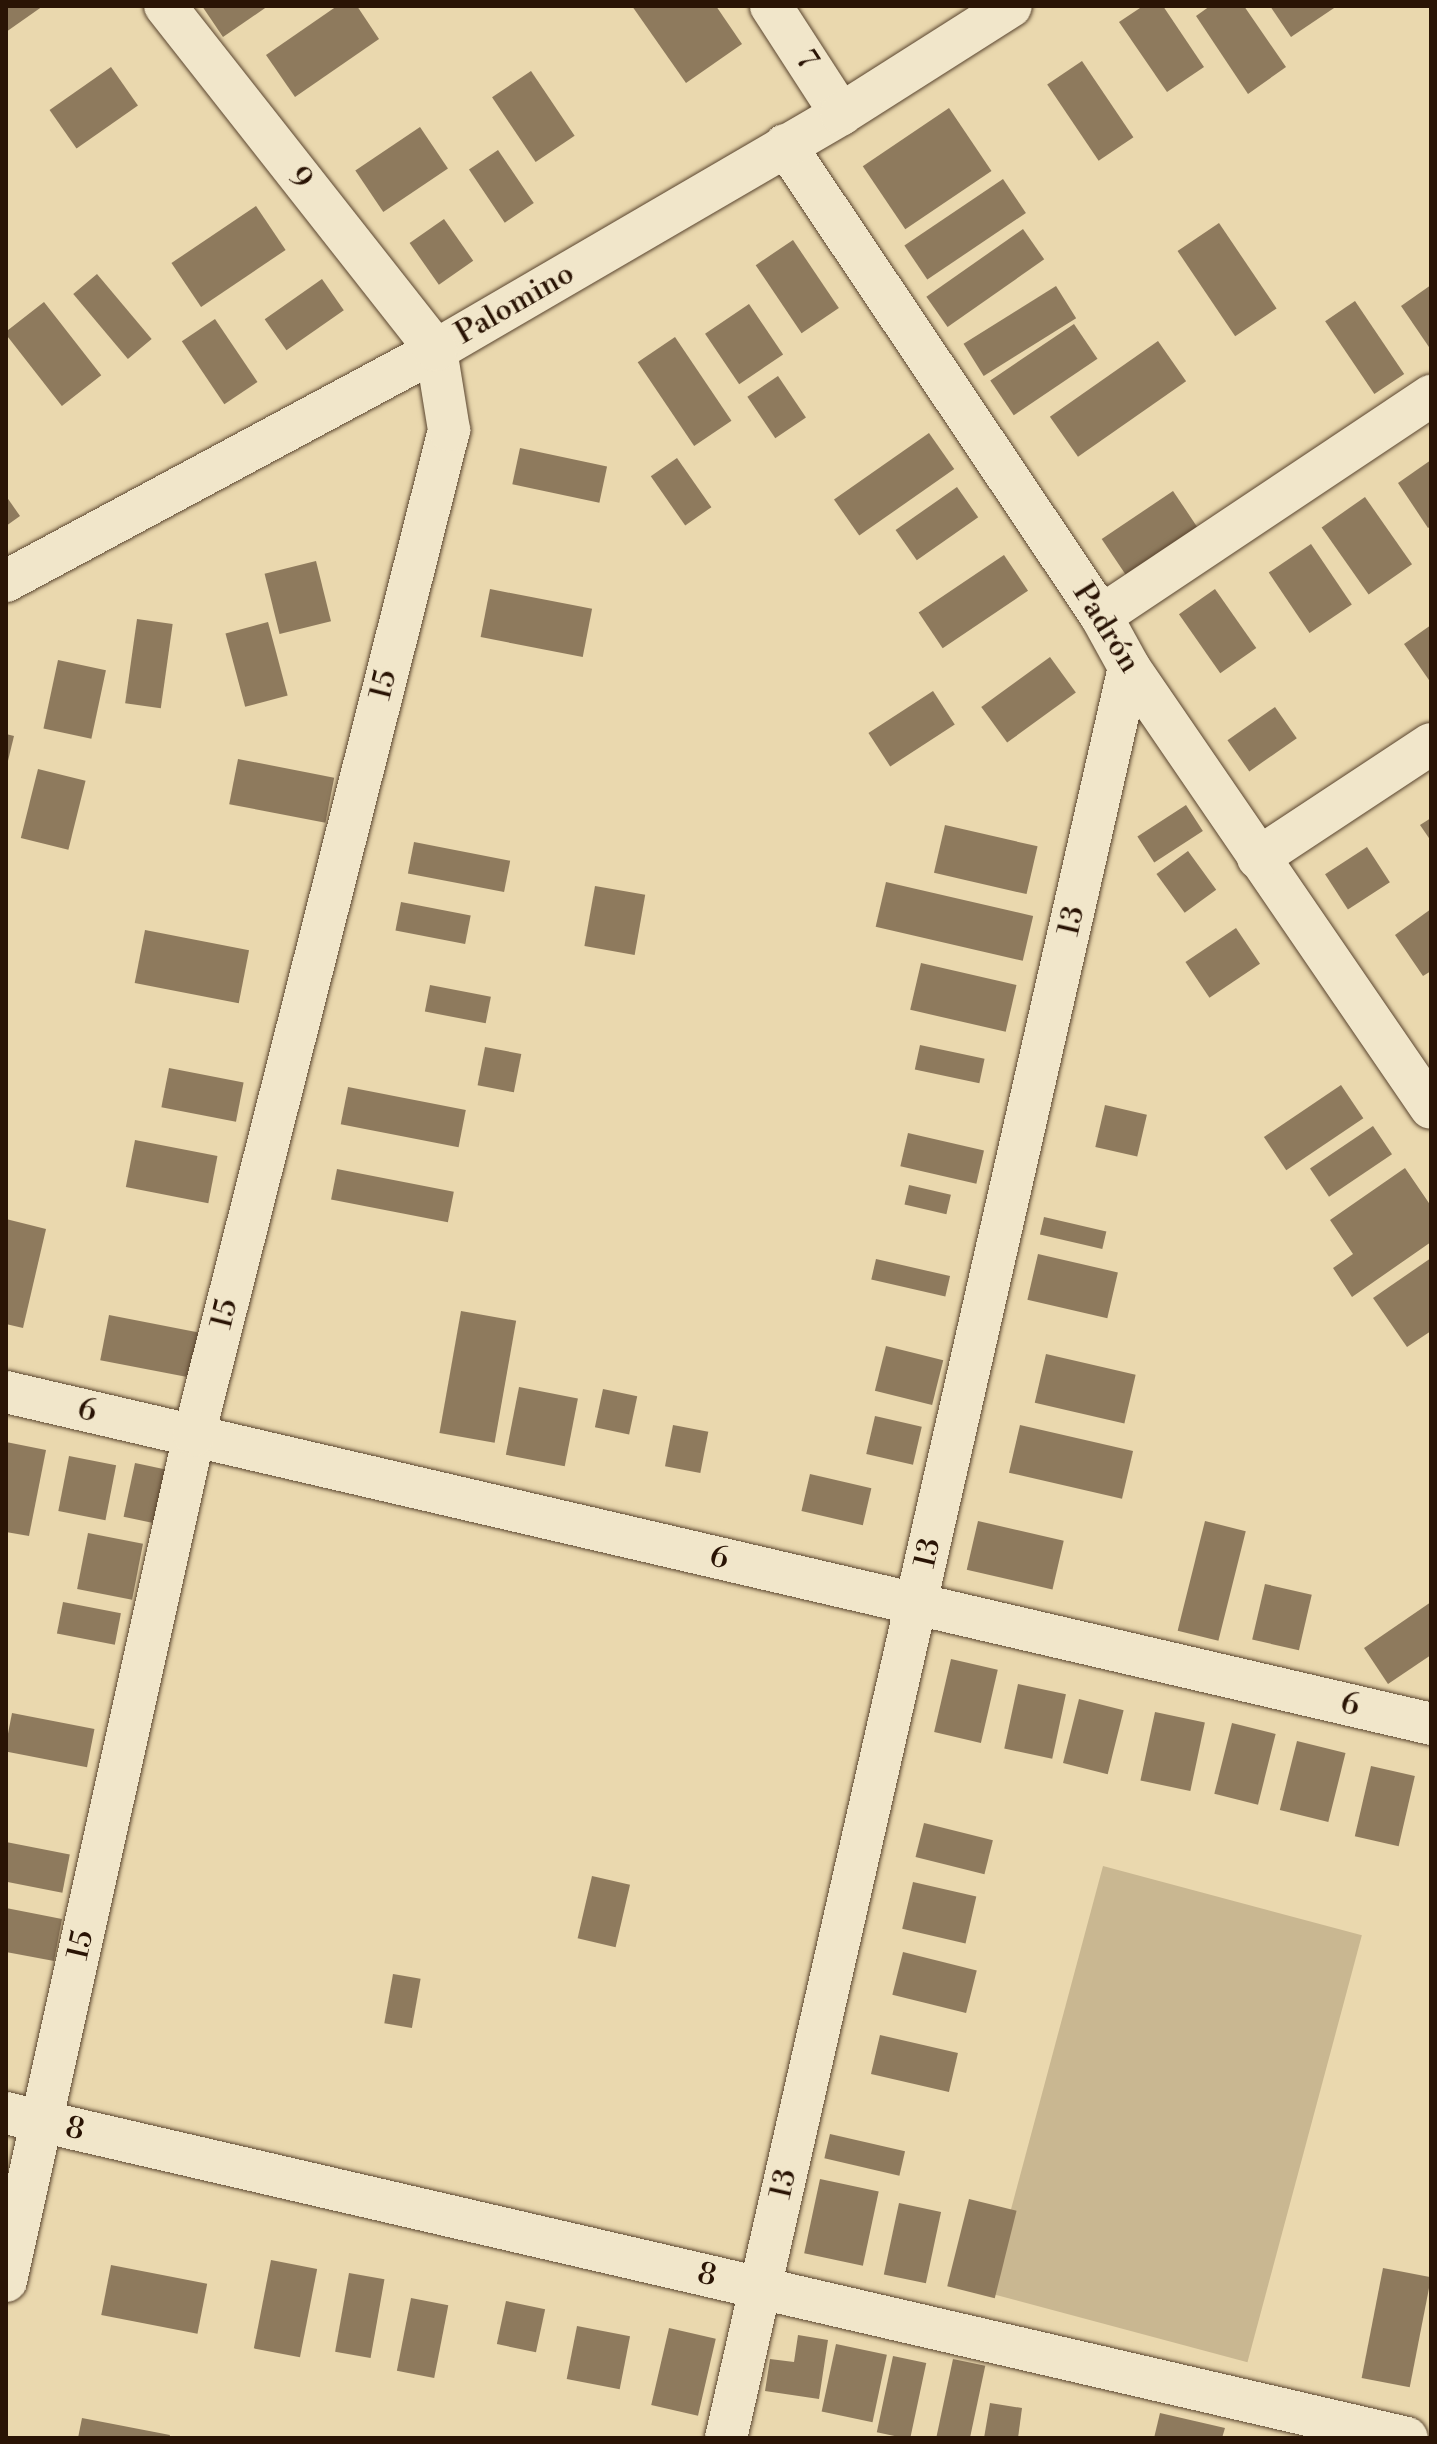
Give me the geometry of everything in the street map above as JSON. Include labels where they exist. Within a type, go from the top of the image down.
[{"type":"street","name":"9","points":[[165,6],[436,350]]},
{"type":"street","name":"7","points":[[771,6],[841,114]]},
{"type":"street","name":"Palomino","points":[[6,581],[436,350],[841,114],[1011,6]]},
{"type":"street","name":"Padrón","points":[[785,145],[1101,616],[1129,667],[1431,1108]]},
{"type":"street","name":"15","points":[[6,2281],[24,2117],[449,430],[436,350]]},
{"type":"street","points":[[1101,616],[1431,396]]},
{"type":"street","name":"13","points":[[726,2438],[1129,667]]},
{"type":"street","points":[[1258,858],[1431,744]]},
{"type":"street","name":"6","points":[[6,1392],[1431,1724]]},
{"type":"street","name":"8","points":[[24,2117],[1407,2438]]},
{"type":"shaded area","points":[[1103,1866],[1362,1935],[1247,2362],[989,2293]]},
{"type":"building","points":[[6,6],[43,6],[6,32]]},
{"type":"building","points":[[202,6],[268,6],[223,37]]},
{"type":"building","points":[[337,6],[357,6],[379,39],[295,97],[266,55]]},
{"type":"building","points":[[632,6],[716,6],[742,44],[686,83]]},
{"type":"building","points":[[1143,6],[1163,6],[1204,67],[1167,92],[1119,22]]},
{"type":"building","points":[[1210,6],[1244,6],[1286,67],[1248,94],[1196,16]]},
{"type":"building","points":[[1270,6],[1337,6],[1291,37]]},
{"type":"building","points":[[1082,61],[1133,137],[1099,161],[1047,84]]},
{"type":"building","points":[[111,67],[138,106],[77,149],[50,110]]},
{"type":"building","points":[[531,71],[575,136],[536,162],[492,97]]},
{"type":"building","points":[[949,108],[991,171],[905,229],[863,166]]},
{"type":"building","points":[[420,127],[448,168],[383,212],[355,171]]},
{"type":"building","points":[[498,150],[534,203],[505,223],[469,170]]},
{"type":"building","points":[[1003,179],[1026,213],[927,280],[904,246]]},
{"type":"building","points":[[256,206],[286,250],[201,307],[171,263]]},
{"type":"building","points":[[444,219],[473,261],[439,285],[410,243]]},
{"type":"building","points":[[1219,223],[1277,308],[1235,336],[1178,251]]},
{"type":"building","points":[[1023,229],[1044,259],[948,327],[926,297]]},
{"type":"building","points":[[793,240],[839,308],[802,333],[756,265]]},
{"type":"building","points":[[97,274],[152,339],[128,359],[73,294]]},
{"type":"building","points":[[322,279],[344,310],[286,350],[265,319]]},
{"type":"building","points":[[1431,285],[1431,350],[1401,306]]},
{"type":"building","points":[[1056,286],[1076,318],[984,376],[964,344]]},
{"type":"building","points":[[1355,301],[1404,374],[1374,394],[1325,321]]},
{"type":"building","points":[[44,302],[101,375],[62,406],[6,335]]},
{"type":"building","points":[[749,304],[783,355],[739,384],[705,334]]},
{"type":"building","points":[[215,319],[257,382],[224,404],[182,341]]},
{"type":"building","points":[[1074,324],[1097,359],[1014,415],[990,380]]},
{"type":"building","points":[[675,337],[731,421],[694,446],[638,362]]},
{"type":"building","points":[[1158,341],[1186,381],[1078,457],[1050,417]]},
{"type":"building","points":[[778,376],[806,417],[775,438],[747,397]]},
{"type":"building","points":[[929,433],[954,469],[859,536],[834,500]]},
{"type":"building","points":[[520,448],[607,467],[599,503],[512,484]]},
{"type":"building","points":[[677,458],[711,507],[685,526],[651,476]]},
{"type":"building","points":[[1431,460],[1431,526],[1428,528],[1398,483]]},
{"type":"building","points":[[957,487],[978,517],[917,560],[896,530]]},
{"type":"building","points":[[1173,491],[1199,529],[1127,577],[1102,539]]},
{"type":"building","points":[[6,496],[20,516],[6,526]]},
{"type":"building","points":[[1365,497],[1412,564],[1369,595],[1322,527]]},
{"type":"building","points":[[1311,544],[1352,605],[1310,633],[1269,573]]},
{"type":"building","points":[[1004,555],[1028,591],[943,648],[919,613]]},
{"type":"building","points":[[316,561],[331,621],[280,634],[265,574]]},
{"type":"building","points":[[490,589],[592,609],[583,657],[481,637]]},
{"type":"building","points":[[1215,589],[1256,648],[1220,673],[1179,614]]},
{"type":"building","points":[[137,619],[173,624],[161,708],[125,703]]},
{"type":"building","points":[[268,622],[288,695],[245,707],[225,633]]},
{"type":"building","points":[[1431,625],[1431,683],[1404,644]]},
{"type":"building","points":[[1050,657],[1076,693],[1007,743],[981,707]]},
{"type":"building","points":[[58,660],[106,670],[91,739],[43,728]]},
{"type":"building","points":[[933,691],[955,725],[890,766],[868,733]]},
{"type":"building","points":[[1275,707],[1297,738],[1249,771],[1227,740]]},
{"type":"building","points":[[6,734],[14,736],[7,765],[6,765]]},
{"type":"building","points":[[238,759],[334,778],[325,823],[229,804]]},
{"type":"building","points":[[38,769],[86,781],[68,850],[21,838]]},
{"type":"building","points":[[1186,805],[1203,831],[1154,863],[1137,837]]},
{"type":"building","points":[[1431,818],[1431,841],[1420,825]]},
{"type":"building","points":[[945,825],[1038,846],[1027,894],[934,873]]},
{"type":"building","points":[[414,842],[510,861],[504,892],[408,873]]},
{"type":"building","points":[[1367,847],[1390,882],[1348,909],[1325,874]]},
{"type":"building","points":[[1188,851],[1216,890],[1185,913],[1156,874]]},
{"type":"building","points":[[886,882],[1033,916],[1023,961],[876,927]]},
{"type":"building","points":[[595,886],[645,895],[635,955],[584,946]]},
{"type":"building","points":[[401,902],[471,916],[465,944],[395,930]]},
{"type":"building","points":[[1431,909],[1431,971],[1423,976],[1395,935]]},
{"type":"building","points":[[1236,928],[1260,964],[1209,998],[1185,962]]},
{"type":"building","points":[[145,930],[249,950],[239,1003],[135,983]]},
{"type":"building","points":[[921,963],[1016,985],[1006,1032],[910,1010]]},
{"type":"building","points":[[430,985],[491,997],[486,1023],[425,1012]]},
{"type":"building","points":[[920,1045],[985,1059],[979,1083],[915,1069]]},
{"type":"building","points":[[485,1047],[521,1054],[514,1092],[478,1085]]},
{"type":"building","points":[[169,1068],[244,1083],[236,1122],[161,1107]]},
{"type":"building","points":[[1341,1085],[1363,1118],[1286,1170],[1264,1137]]},
{"type":"building","points":[[348,1087],[466,1110],[459,1147],[341,1124]]},
{"type":"building","points":[[1105,1105],[1147,1115],[1137,1157],[1095,1147]]},
{"type":"building","points":[[1373,1126],[1392,1154],[1329,1197],[1310,1168]]},
{"type":"building","points":[[908,1133],[984,1151],[976,1184],[900,1166]]},
{"type":"building","points":[[135,1140],[217,1156],[208,1203],[126,1187]]},
{"type":"building","points":[[1405,1168],[1431,1206],[1431,1242],[1352,1297],[1333,1268],[1353,1254],[1330,1220]]},
{"type":"building","points":[[337,1169],[454,1192],[448,1222],[331,1199]]},
{"type":"building","points":[[909,1185],[951,1195],[946,1214],[905,1204]]},
{"type":"building","points":[[1044,1217],[1106,1231],[1102,1249],[1040,1235]]},
{"type":"building","points":[[6,1219],[46,1229],[23,1328],[6,1324]]},
{"type":"building","points":[[1038,1254],[1118,1272],[1107,1318],[1027,1300]]},
{"type":"building","points":[[1431,1258],[1431,1331],[1407,1347],[1373,1298]]},
{"type":"building","points":[[876,1259],[950,1276],[945,1297],[871,1279]]},
{"type":"building","points":[[461,1311],[516,1321],[495,1443],[439,1433]]},
{"type":"building","points":[[109,1315],[201,1333],[192,1378],[100,1360]]},
{"type":"building","points":[[886,1346],[943,1360],[932,1405],[875,1391]]},
{"type":"building","points":[[1046,1354],[1136,1375],[1124,1423],[1035,1403]]},
{"type":"building","points":[[519,1387],[578,1398],[565,1466],[506,1455]]},
{"type":"building","points":[[603,1389],[637,1396],[629,1434],[595,1427]]},
{"type":"building","points":[[875,1416],[922,1427],[913,1465],[866,1454]]},
{"type":"building","points":[[673,1425],[708,1432],[700,1473],[665,1466]]},
{"type":"building","points":[[1020,1425],[1133,1451],[1122,1499],[1009,1473]]},
{"type":"building","points":[[6,1442],[46,1450],[29,1536],[6,1532]]},
{"type":"building","points":[[69,1456],[116,1465],[105,1520],[58,1511]]},
{"type":"building","points":[[135,1463],[174,1471],[163,1525],[124,1517]]},
{"type":"building","points":[[810,1474],[871,1488],[863,1525],[801,1511]]},
{"type":"building","points":[[978,1521],[1064,1541],[1052,1590],[967,1570]]},
{"type":"building","points":[[1205,1521],[1246,1531],[1218,1641],[1178,1631]]},
{"type":"building","points":[[88,1533],[143,1544],[132,1600],[77,1589]]},
{"type":"building","points":[[1265,1584],[1312,1595],[1299,1650],[1252,1640]]},
{"type":"building","points":[[63,1602],[121,1613],[115,1645],[57,1633]]},
{"type":"building","points":[[1431,1602],[1431,1655],[1388,1684],[1364,1648]]},
{"type":"building","points":[[951,1659],[998,1670],[981,1743],[934,1732]]},
{"type":"building","points":[[1018,1684],[1066,1694],[1052,1759],[1004,1749]]},
{"type":"building","points":[[1079,1699],[1124,1710],[1108,1774],[1063,1763]]},
{"type":"building","points":[[1155,1712],[1205,1723],[1190,1791],[1140,1780]]},
{"type":"building","points":[[12,1713],[94,1729],[87,1767],[6,1752]]},
{"type":"building","points":[[1232,1723],[1276,1734],[1258,1805],[1214,1794]]},
{"type":"building","points":[[1297,1741],[1346,1753],[1328,1822],[1280,1810]]},
{"type":"building","points":[[1371,1766],[1415,1776],[1399,1846],[1355,1836]]},
{"type":"building","points":[[924,1823],[993,1840],[984,1874],[916,1857]]},
{"type":"building","points":[[6,1842],[70,1854],[62,1893],[6,1882]]},
{"type":"building","points":[[592,1876],[630,1885],[616,1947],[578,1938]]},
{"type":"building","points":[[913,1882],[976,1897],[966,1943],[902,1929]]},
{"type":"building","points":[[6,1908],[62,1919],[54,1961],[6,1952]]},
{"type":"building","points":[[903,1952],[977,1970],[966,2013],[892,1995]]},
{"type":"building","points":[[393,1974],[421,1979],[412,2028],[384,2023]]},
{"type":"building","points":[[880,2035],[958,2053],[949,2092],[871,2074]]},
{"type":"building","points":[[830,2134],[905,2151],[899,2176],[824,2158]]},
{"type":"building","points":[[820,2179],[879,2191],[863,2266],[804,2253]]},
{"type":"building","points":[[969,2199],[1017,2211],[995,2298],[947,2286]]},
{"type":"building","points":[[899,2203],[941,2212],[926,2283],[884,2274]]},
{"type":"building","points":[[271,2260],[317,2269],[300,2357],[254,2348]]},
{"type":"building","points":[[111,2265],[207,2284],[197,2334],[101,2315]]},
{"type":"building","points":[[1383,2268],[1431,2277],[1410,2387],[1362,2378]]},
{"type":"building","points":[[349,2273],[384,2279],[371,2358],[335,2352]]},
{"type":"building","points":[[411,2298],[448,2305],[434,2378],[397,2371]]},
{"type":"building","points":[[506,2301],[545,2309],[536,2352],[497,2344]]},
{"type":"building","points":[[577,2326],[630,2336],[620,2389],[567,2379]]},
{"type":"building","points":[[669,2328],[716,2339],[698,2416],[651,2405]]},
{"type":"building","points":[[798,2335],[828,2340],[819,2399],[765,2391],[770,2359],[794,2362]]},
{"type":"building","points":[[836,2344],[887,2355],[873,2422],[822,2411]]},
{"type":"building","points":[[893,2356],[926,2363],[910,2438],[877,2432]]},
{"type":"building","points":[[953,2359],[985,2366],[970,2438],[936,2438]]},
{"type":"building","points":[[990,2403],[1022,2408],[1018,2438],[984,2438]]},
{"type":"building","points":[[1160,2413],[1225,2428],[1222,2438],[1154,2438]]},
{"type":"building","points":[[82,2418],[170,2435],[169,2438],[78,2438]]}]
